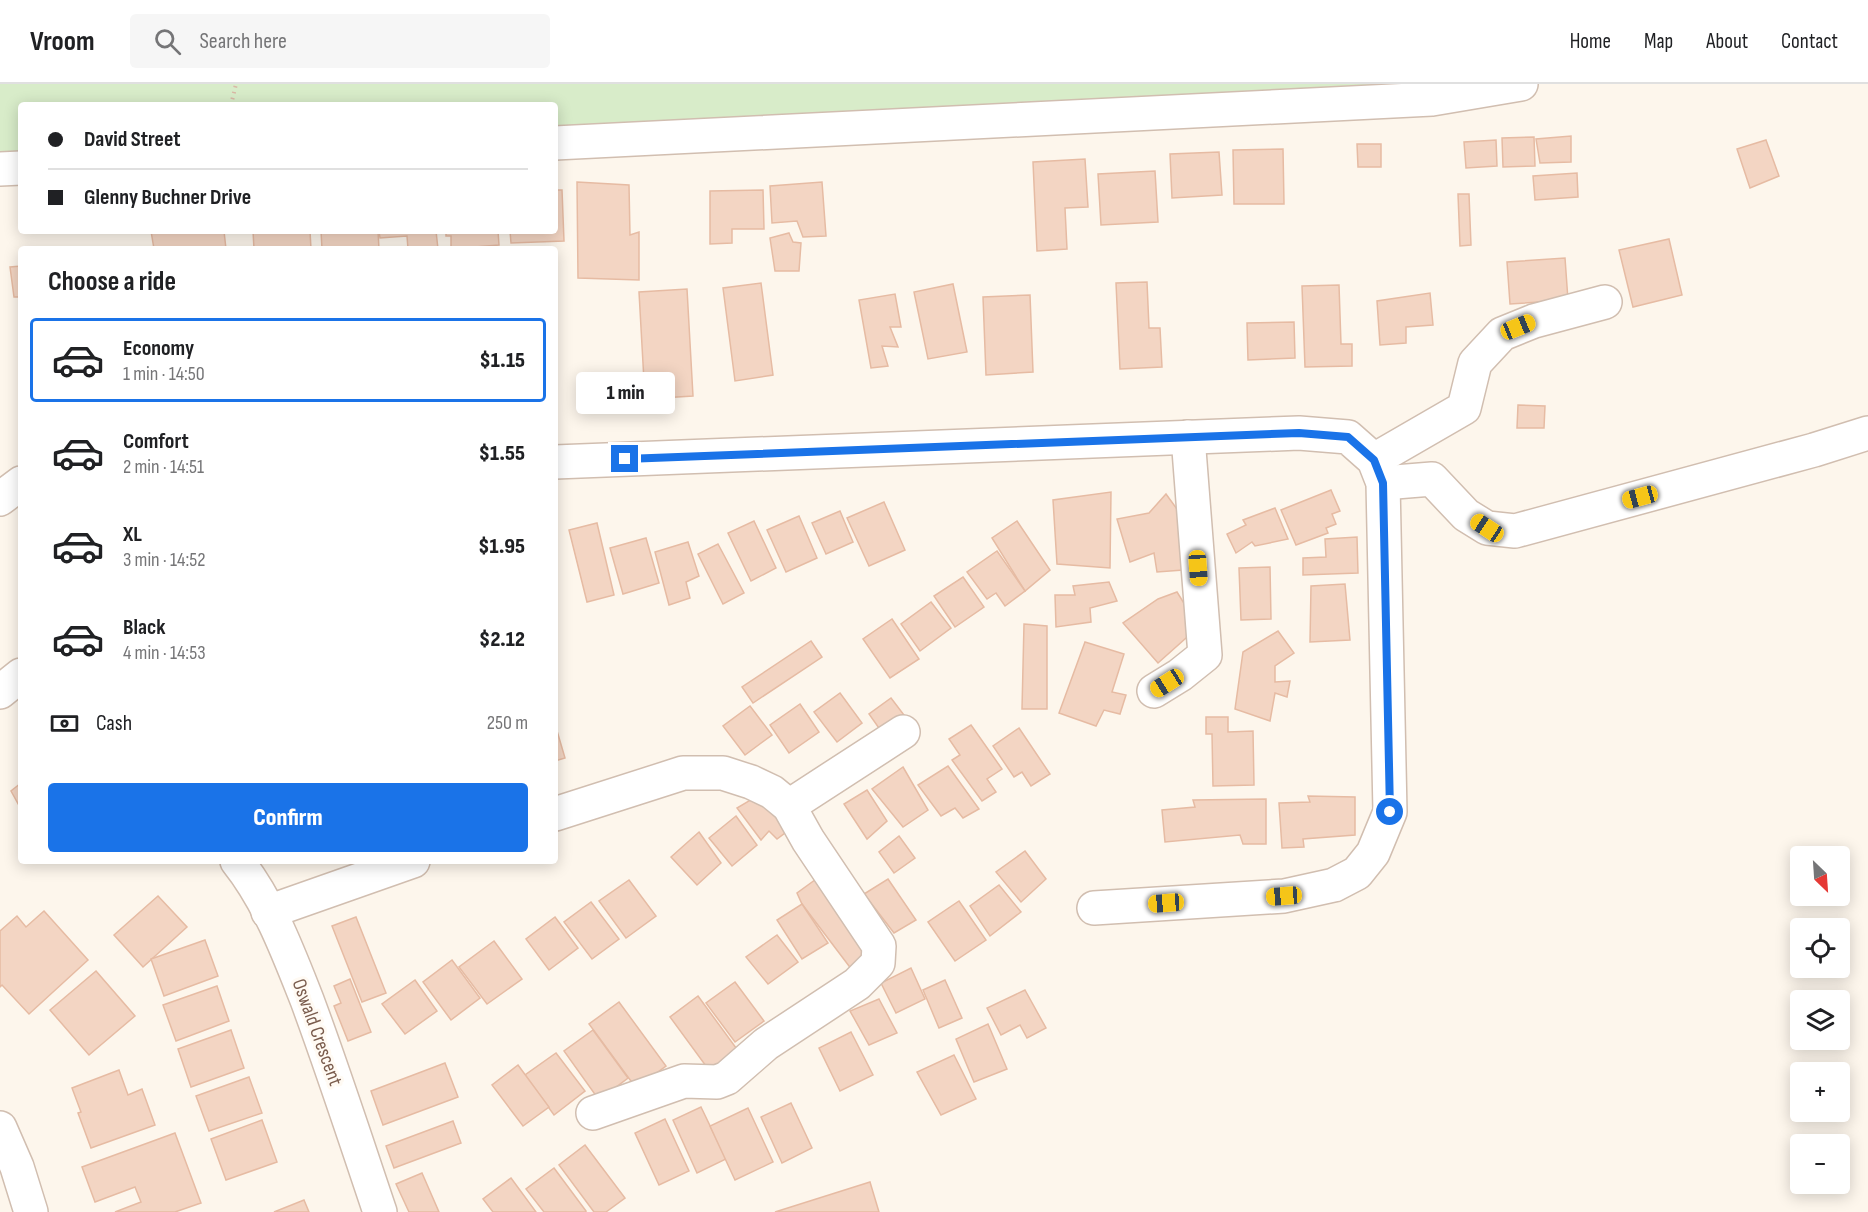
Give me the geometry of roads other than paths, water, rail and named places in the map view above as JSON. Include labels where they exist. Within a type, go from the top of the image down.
[{"type":"street","points":[[558,143],[1432,99],[1521,84]]},
{"type":"street","points":[[0,169],[18,168]]},
{"type":"street","points":[[1379,472],[1464,408],[1475,363],[1502,334],[1534,321],[1605,302]]},
{"type":"street","points":[[558,462],[1299,433],[1348,437],[1379,472],[1390,812],[1373,853],[1357,873],[1334,885],[1284,896],[1094,908]]},
{"type":"street","points":[[1379,472],[1432,479],[1466,515],[1480,524],[1487,528],[1515,531],[1814,450],[1868,433]]},
{"type":"street","points":[[1154,691],[1180,675],[1205,655],[1188,437]]},
{"type":"street","points":[[0,499],[18,485]]},
{"type":"street","points":[[789,806],[903,732]]},
{"type":"street","points":[[558,813],[683,773],[723,773],[751,782],[772,792],[789,806],[808,840],[879,946],[878,963],[857,984],[766,1044],[728,1078],[717,1082],[684,1082],[592,1113]]},
{"type":"street","name":"Oswald Crescent","points":[[239,864],[251,878],[288,952],[324,1044],[380,1212]]},
{"type":"street","points":[[268,912],[404,864]]},
{"type":"street","points":[[0,1128],[17,1167],[31,1212]]}]
